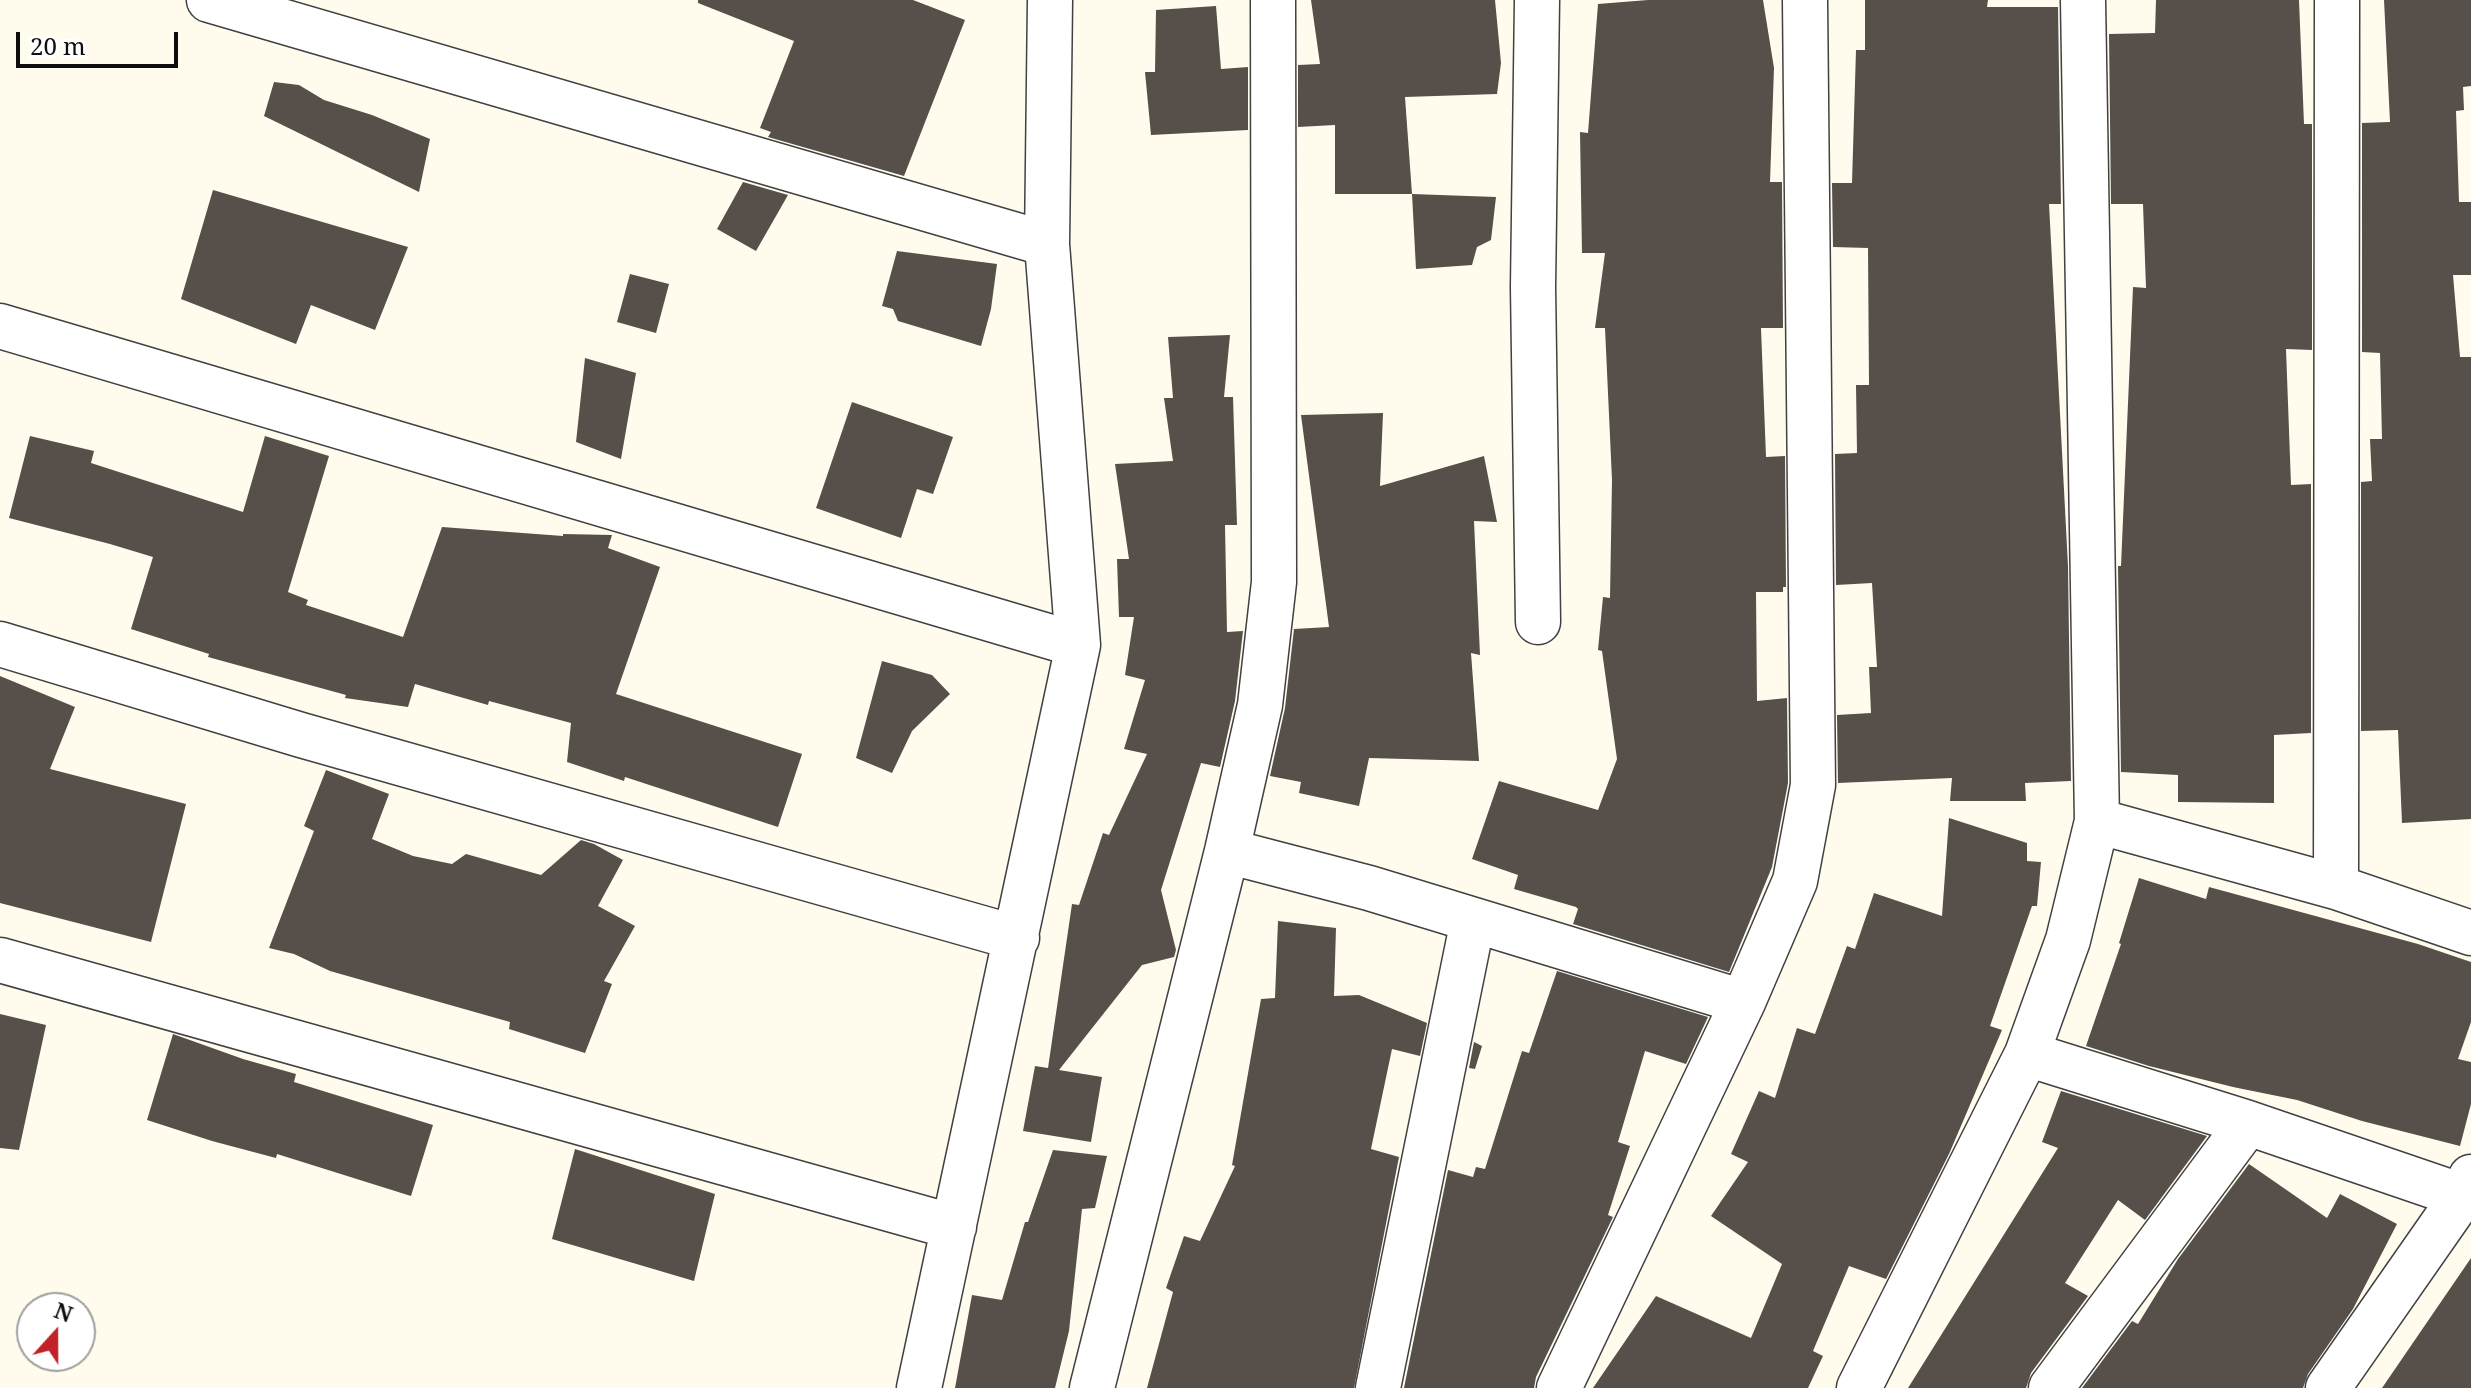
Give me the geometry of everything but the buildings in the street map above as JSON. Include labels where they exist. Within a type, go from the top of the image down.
[{"type":"street","points":[[209,0],[1047,244]]},
{"type":"street","points":[[919,1388],[1078,645],[1047,244],[1050,0]]},
{"type":"street","points":[[1092,1388],[1227,851],[1260,705],[1274,582],[1273,0]]},
{"type":"street","points":[[1537,0],[1533,287],[1538,622]]},
{"type":"street","points":[[1559,1388],[1743,1002],[1795,881],[1813,785],[1805,0]]},
{"type":"street","points":[[1859,1388],[2027,1054],[2068,940],[2097,821],[2083,0]]},
{"type":"street","points":[[2336,887],[2337,0]]},
{"type":"street","points":[[0,326],[1078,645]]},
{"type":"street","points":[[0,644],[301,735],[1017,938]]},
{"type":"street","points":[[2097,821],[2336,887],[2471,933]]},
{"type":"street","points":[[1227,851],[1369,888],[1743,1002]]},
{"type":"street","points":[[1378,1388],[1473,920]]},
{"type":"street","points":[[0,960],[954,1227]]},
{"type":"street","points":[[2027,1054],[2466,1187],[2328,1388]]},
{"type":"street","points":[[2051,1388],[2248,1123]]}]
